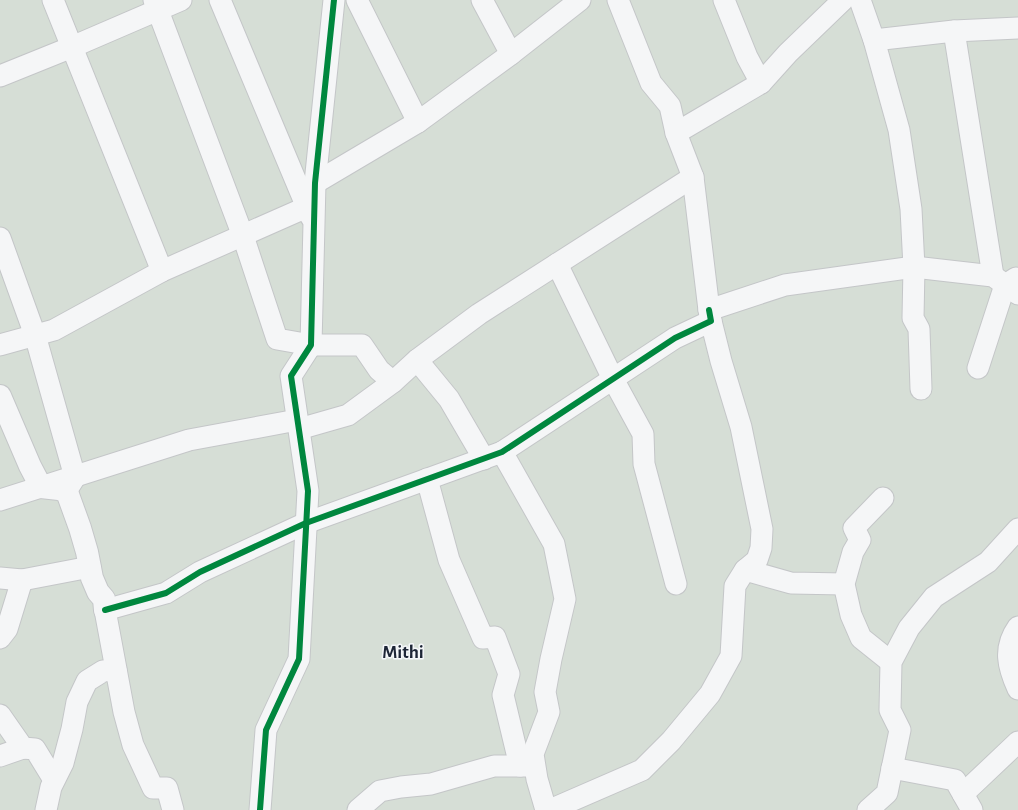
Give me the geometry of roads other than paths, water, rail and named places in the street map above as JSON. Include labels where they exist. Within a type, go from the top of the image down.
[{"type":"street","points":[[53,0],[162,271]]},
{"type":"street","points":[[0,76],[72,47],[156,5],[181,0]]},
{"type":"street","points":[[220,0],[310,216]]},
{"type":"street","points":[[260,810],[266,730],[299,659],[308,491],[291,376],[311,346],[310,216],[315,183],[334,0]]},
{"type":"street","points":[[357,0],[418,122]]},
{"type":"street","points":[[482,0],[511,54]]},
{"type":"street","points":[[315,183],[418,122],[511,54],[580,0]]},
{"type":"street","points":[[550,810],[642,770],[671,741],[710,694],[730,656],[735,586],[745,570],[757,560],[761,548],[762,529],[741,428],[721,362],[710,316],[693,177],[676,133],[670,106],[650,83],[618,0]]},
{"type":"street","points":[[724,0],[747,57],[760,83]]},
{"type":"street","points":[[676,133],[760,83],[788,53],[843,0]]},
{"type":"street","points":[[860,0],[874,40],[898,130],[911,209],[914,267],[912,318],[919,329],[921,389]]},
{"type":"street","points":[[156,5],[243,236],[277,339],[311,346],[362,345],[379,370],[393,382]]},
{"type":"street","points":[[874,40],[954,31],[1018,28]]},
{"type":"street","points":[[954,31],[1009,283],[978,368]]},
{"type":"street","points":[[0,500],[41,487],[58,489],[189,440],[298,425],[348,415],[393,382],[417,360],[479,314],[693,177]]},
{"type":"street","points":[[0,345],[54,330],[162,271],[243,236],[310,216]]},
{"type":"street","points":[[0,238],[35,335],[92,578],[98,592],[104,599],[124,712],[133,745],[153,788],[166,788],[173,810]]},
{"type":"street","points":[[557,264],[613,379],[643,434],[644,464],[676,584]]},
{"type":"street","points":[[105,610],[166,593],[200,572],[306,523],[493,456],[710,316],[785,285],[914,267],[1009,283]]},
{"type":"street","points":[[417,360],[493,456],[554,544],[565,599],[545,692],[548,712],[528,766]]},
{"type":"street","points":[[0,396],[30,466],[41,487]]},
{"type":"street","points":[[427,479],[449,560],[483,638],[495,637],[509,674],[503,695],[528,766],[537,779],[546,810]]},
{"type":"street","points":[[883,498],[854,528],[860,540],[853,552],[844,584],[850,614],[860,638],[890,662]]},
{"type":"street","points":[[868,810],[887,793],[900,730],[890,710],[890,662],[909,628],[934,597],[988,562],[1018,529]]},
{"type":"street","points":[[0,578],[22,580],[90,567]]},
{"type":"street","points":[[745,570],[791,583],[844,584]]},
{"type":"street","points":[[0,638],[7,629],[22,580]]},
{"type":"street","points":[[1018,627],[1008,650],[1010,672],[1018,689]]},
{"type":"street","points":[[46,810],[50,787],[63,763],[72,729],[76,702],[87,682],[103,671],[116,670]]},
{"type":"street","points":[[0,716],[23,748]]},
{"type":"street","points":[[892,768],[955,780],[968,802],[1018,742]]},
{"type":"street","points":[[0,756],[23,748],[35,749],[54,780]]},
{"type":"street","points":[[358,810],[380,791],[431,784],[494,766],[528,766]]},
{"type":"district","name":"Mithi","points":[[403,651]]}]
